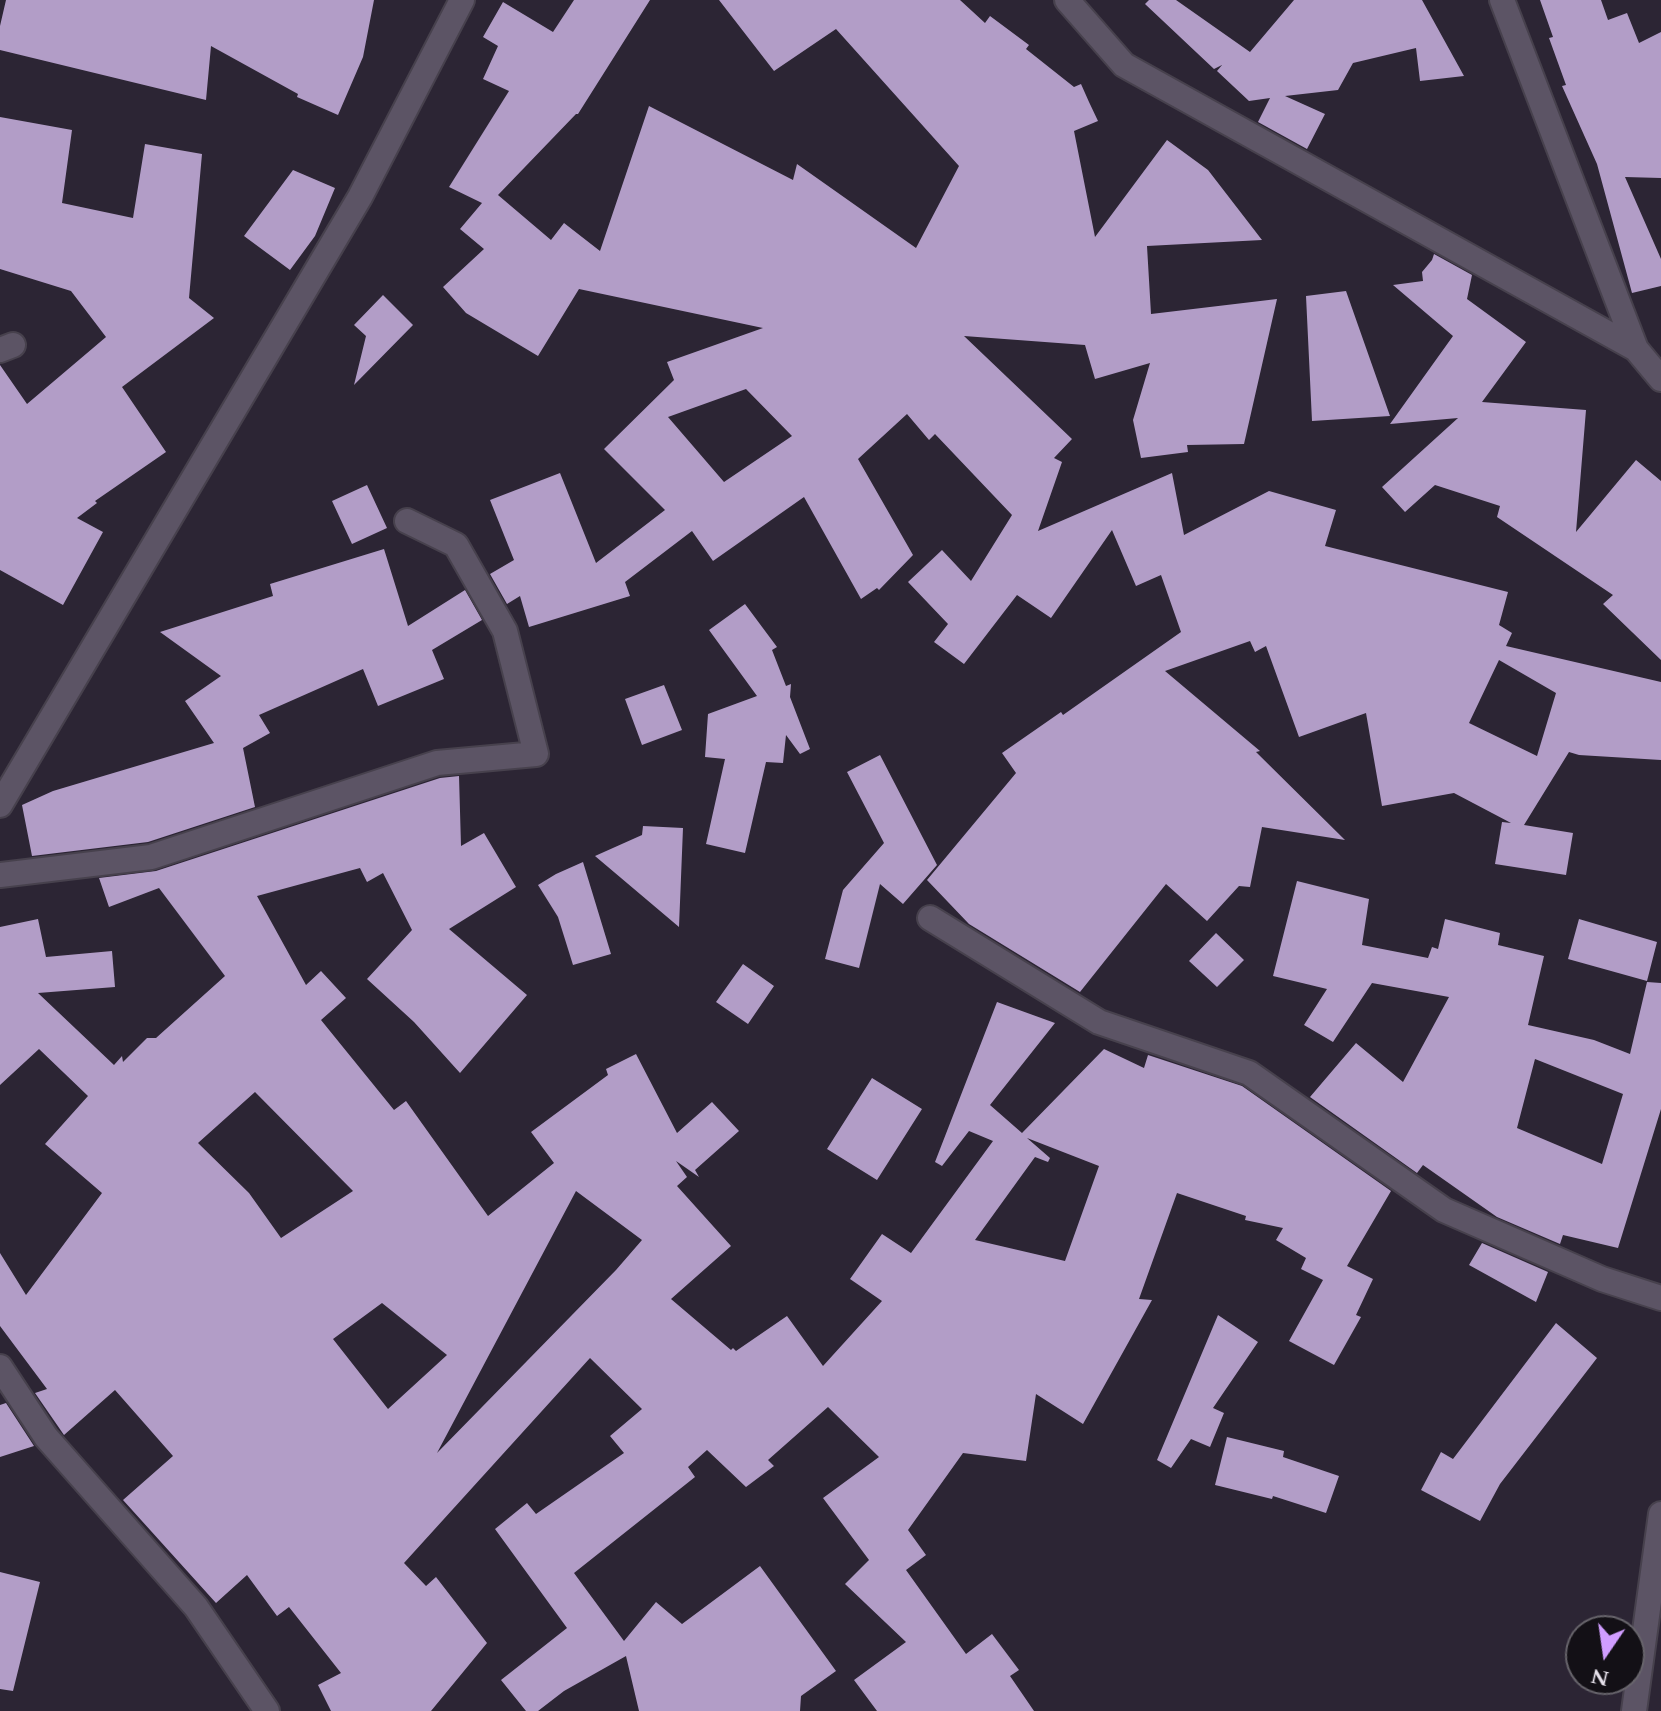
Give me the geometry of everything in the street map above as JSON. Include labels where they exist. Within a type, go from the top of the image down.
[{"type":"street","points":[[0,805],[360,197],[462,0]]},
{"type":"street","points":[[1067,0],[1124,65],[1636,349]]},
{"type":"street","points":[[1502,0],[1636,349],[1661,379]]},
{"type":"street","points":[[0,875],[151,857],[437,763],[536,754],[505,631],[498,618],[456,545],[407,521]]},
{"type":"street","points":[[930,918],[1099,1022],[1249,1073],[1444,1210],[1602,1279],[1661,1298]]},
{"type":"street","points":[[0,1367],[46,1437],[196,1607],[267,1711]]},
{"type":"street","points":[[1634,1711],[1661,1514]]},
{"type":"building","points":[[6,0],[374,0],[363,57],[338,115],[297,97],[298,94],[211,46],[206,100],[0,50],[0,26]]},
{"type":"building","points":[[574,0],[650,0],[578,114],[498,195],[551,240],[564,223],[600,251],[649,106],[793,180],[797,164],[916,248],[959,166],[836,29],[774,71],[719,0],[960,0],[985,23],[990,16],[1029,45],[1026,49],[1074,87],[1081,84],[1098,121],[1074,131],[1095,237],[1167,140],[1208,170],[1262,240],[1147,246],[1151,314],[1277,299],[1244,444],[1187,445],[1188,452],[1141,458],[1133,420],[1150,363],[1095,379],[1085,345],[964,336],[1072,439],[1054,458],[1062,462],[1038,531],[1172,473],[1184,535],[1269,491],[1336,510],[1325,546],[1508,592],[1499,625],[1512,633],[1506,646],[1661,682],[1661,760],[1569,752],[1524,825],[1573,833],[1566,875],[1495,864],[1502,822],[1511,823],[1454,793],[1382,806],[1366,713],[1299,737],[1266,646],[1255,652],[1250,641],[1165,671],[1260,751],[1256,752],[1345,840],[1262,827],[1250,887],[1239,886],[1207,921],[1166,884],[1080,992],[969,924],[927,880],[1016,773],[1002,753],[1061,712],[1063,715],[1181,632],[1161,575],[1136,586],[1112,530],[1051,618],[1017,595],[964,664],[934,642],[948,624],[908,582],[942,550],[971,581],[1012,515],[935,434],[929,440],[907,414],[858,459],[913,555],[879,590],[877,588],[861,599],[804,497],[713,561],[692,531],[625,582],[630,596],[529,627],[520,596],[507,604],[490,574],[514,560],[490,500],[560,473],[596,563],[665,510],[604,449],[674,380],[667,362],[763,328],[579,289],[538,356],[466,313],[443,287],[484,249],[460,229],[482,203],[449,187],[509,91],[483,79],[498,46],[483,37],[503,2],[553,32]],"holes":[[[746,389],[792,436],[724,482],[668,417]],[[1499,660],[1556,693],[1537,756],[1469,723]]]},
{"type":"building","points":[[1149,0],[1176,0],[1250,52],[1294,0],[1422,0],[1464,76],[1420,81],[1416,48],[1353,63],[1338,90],[1285,96],[1325,114],[1307,149],[1258,122],[1270,98],[1249,101],[1217,71],[1222,65],[1214,69],[1145,4]]},
{"type":"building","points":[[1540,0],[1601,0],[1608,20],[1627,13],[1639,43],[1661,32],[1661,178],[1625,177],[1661,259],[1661,286],[1632,293],[1597,164],[1562,86],[1566,85],[1549,38],[1553,37]]},
{"type":"building","points":[[0,117],[72,130],[62,203],[133,218],[145,144],[202,154],[189,298],[214,318],[122,387],[166,452],[95,501],[97,503],[77,518],[103,532],[63,605],[0,570],[0,365],[27,404],[106,337],[71,291],[0,269]]},
{"type":"building","points":[[293,170],[335,188],[315,236],[290,270],[244,236]]},
{"type":"building","points":[[1434,254],[1472,275],[1467,299],[1526,342],[1482,402],[1586,410],[1576,532],[1636,460],[1661,481],[1661,660],[1603,604],[1613,595],[1497,517],[1500,506],[1435,485],[1405,512],[1382,487],[1458,418],[1390,424],[1453,336],[1393,285],[1423,281],[1422,272]]},
{"type":"building","points":[[1346,291],[1390,416],[1312,421],[1306,296]]},
{"type":"building","points":[[383,295],[413,325],[354,385],[366,336],[354,325]]},
{"type":"building","points":[[367,485],[387,528],[352,544],[332,501]]},
{"type":"building","points":[[384,549],[408,626],[465,590],[482,620],[432,650],[444,679],[378,706],[363,669],[259,715],[270,733],[243,748],[255,807],[148,842],[32,856],[22,805],[53,791],[214,743],[185,701],[221,676],[160,632],[273,596],[270,584]]},
{"type":"building","points":[[745,604],[777,647],[772,650],[786,686],[791,684],[790,697],[810,749],[800,754],[786,735],[783,763],[766,762],[745,853],[706,844],[725,759],[705,757],[708,714],[757,696],[709,630]]},
{"type":"building","points":[[664,685],[682,730],[642,745],[625,699]]},
{"type":"building","points":[[880,755],[937,865],[903,904],[880,884],[859,968],[825,959],[843,890],[884,843],[847,772]]},
{"type":"building","points":[[459,776],[461,846],[484,833],[516,887],[449,929],[527,995],[460,1073],[414,1022],[367,979],[412,930],[383,873],[367,882],[360,868],[257,896],[306,985],[321,971],[346,998],[321,1020],[394,1110],[406,1101],[488,1216],[554,1163],[531,1132],[608,1075],[606,1069],[636,1054],[677,1133],[712,1102],[739,1131],[695,1170],[699,1177],[676,1161],[687,1177],[677,1186],[731,1246],[671,1299],[731,1350],[736,1351],[787,1316],[823,1366],[882,1301],[850,1279],[882,1234],[911,1253],[993,1141],[969,1131],[942,1166],[935,1162],[997,1002],[1055,1023],[990,1105],[1022,1133],[1104,1049],[1144,1068],[1148,1055],[1242,1086],[1391,1191],[1347,1266],[1373,1279],[1356,1315],[1361,1317],[1334,1365],[1289,1341],[1323,1280],[1301,1269],[1306,1258],[1276,1240],[1283,1228],[1245,1220],[1246,1216],[1177,1193],[1139,1299],[1152,1300],[1083,1424],[1036,1394],[1026,1461],[963,1453],[908,1530],[926,1555],[906,1570],[966,1654],[992,1634],[1019,1670],[1010,1676],[1034,1711],[877,1711],[854,1680],[906,1642],[845,1584],[869,1560],[823,1498],[879,1457],[828,1407],[768,1460],[774,1466],[746,1487],[707,1450],[688,1467],[695,1477],[574,1573],[624,1641],[656,1602],[682,1624],[760,1566],[836,1671],[801,1696],[800,1711],[639,1711],[626,1656],[564,1691],[538,1711],[526,1711],[501,1680],[567,1628],[495,1529],[527,1503],[536,1514],[624,1453],[610,1436],[642,1409],[590,1358],[404,1563],[426,1586],[436,1577],[487,1643],[431,1711],[331,1711],[318,1685],[341,1673],[289,1607],[277,1616],[247,1575],[216,1603],[123,1500],[173,1456],[115,1390],[64,1435],[35,1393],[47,1389],[0,1326],[0,1253],[26,1295],[102,1193],[45,1144],[88,1096],[39,1049],[0,1085],[0,927],[38,919],[46,957],[112,951],[115,987],[38,993],[114,1065],[122,1056],[123,1062],[147,1038],[156,1038],[225,976],[159,888],[109,907],[99,878],[156,871],[440,778]],"holes":[[[255,1092],[353,1191],[281,1238],[249,1193],[198,1143]],[[1027,1138],[1099,1166],[1065,1261],[975,1240],[1035,1157],[1048,1162],[1050,1158]],[[576,1191],[642,1240],[437,1453]],[[382,1303],[447,1355],[388,1409],[333,1339]]]},
{"type":"building","points":[[643,826],[683,828],[679,927],[595,856],[642,835]]},
{"type":"building","points":[[583,862],[611,954],[573,965],[558,917],[538,885]]},
{"type":"building","points":[[1297,881],[1369,899],[1362,945],[1428,958],[1432,947],[1438,949],[1445,919],[1500,933],[1498,945],[1544,956],[1528,1025],[1594,1040],[1630,1054],[1647,982],[1661,983],[1661,1109],[1618,1248],[1563,1235],[1560,1244],[1497,1217],[1423,1165],[1417,1173],[1310,1097],[1356,1043],[1403,1082],[1449,997],[1372,983],[1333,1042],[1304,1025],[1327,989],[1273,976]],"holes":[[[1535,1059],[1623,1094],[1602,1164],[1517,1128]]]},
{"type":"building","points":[[1579,919],[1657,942],[1647,981],[1568,959]]},
{"type":"building","points":[[1216,933],[1244,960],[1217,987],[1189,961]]},
{"type":"building","points":[[743,964],[774,986],[748,1024],[716,1002]]},
{"type":"building","points":[[872,1078],[922,1109],[877,1180],[827,1149]]},
{"type":"building","points":[[1482,1243],[1548,1272],[1536,1302],[1469,1265]]},
{"type":"building","points":[[1218,1315],[1258,1342],[1213,1408],[1224,1413],[1210,1447],[1191,1439],[1171,1468],[1157,1460]]},
{"type":"building","points":[[1556,1323],[1597,1358],[1500,1484],[1480,1521],[1421,1490],[1441,1452],[1453,1459]]},
{"type":"building","points":[[6,1403],[34,1446],[0,1457],[0,1405]]},
{"type":"building","points":[[1227,1437],[1284,1451],[1283,1457],[1339,1476],[1326,1513],[1273,1496],[1272,1499],[1215,1485]]},
{"type":"building","points":[[0,1572],[40,1582],[13,1691],[0,1689]]}]
